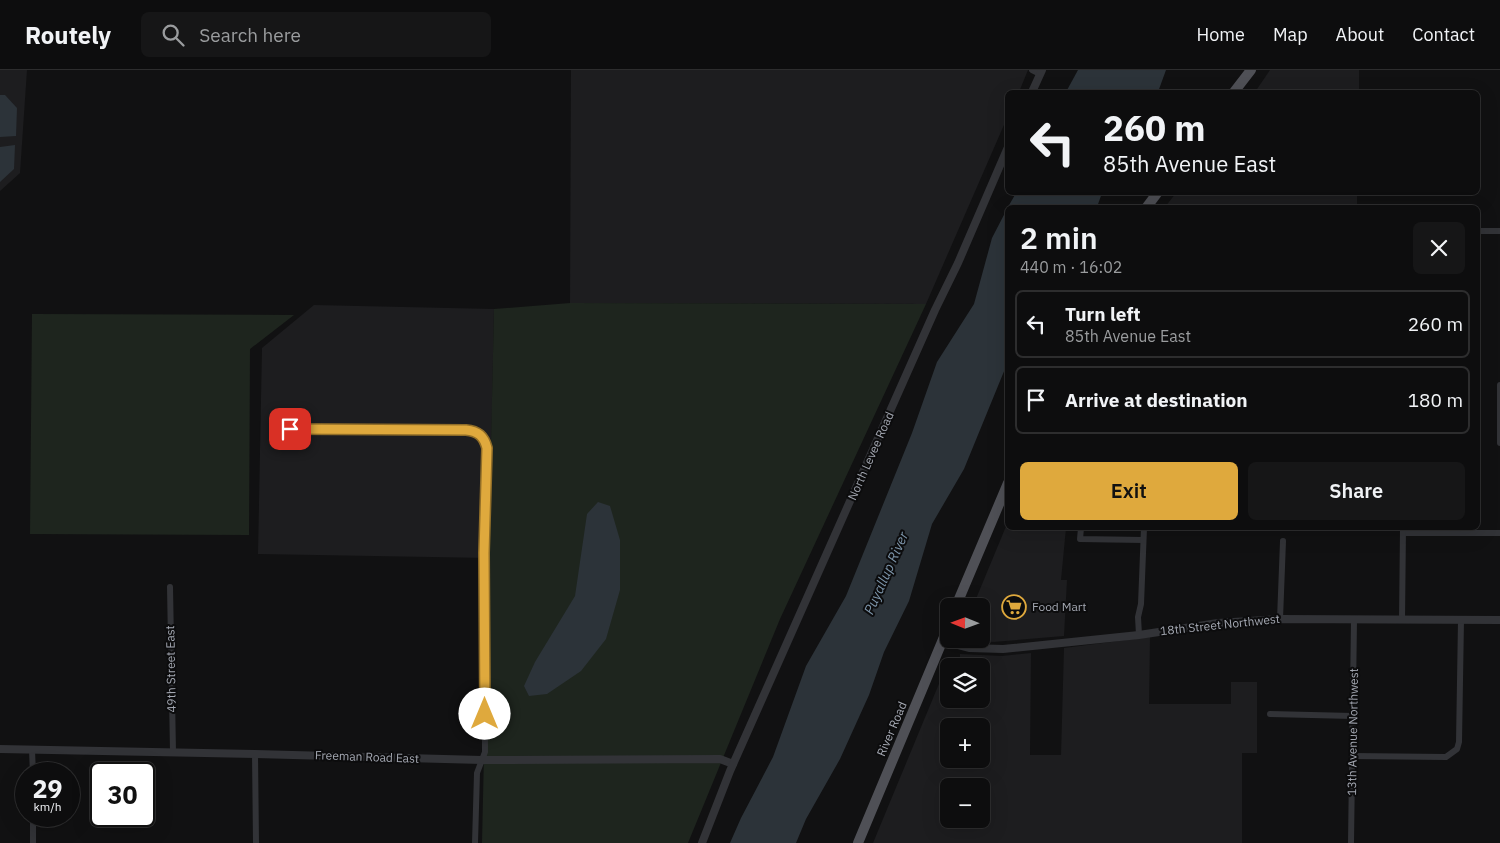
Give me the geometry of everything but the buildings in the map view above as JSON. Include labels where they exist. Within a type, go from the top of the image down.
[{"type":"main road","points":[[1236,90],[1251,70]]},
{"type":"main road","points":[[959,598],[1005,489]]},
{"type":"main road","name":"River Road","points":[[858,843],[940,646]]},
{"type":"street","points":[[1032,70],[1041,72],[1033,90]]},
{"type":"street","name":"North Levee Road","points":[[702,843],[733,764],[1005,154]]},
{"type":"street","points":[[1480,231],[1500,231]]},
{"type":"street","points":[[1500,385],[1500,442]]},
{"type":"street","points":[[275,429],[466,430],[478,432],[483,437],[487,448],[484,553],[485,752],[477,772],[475,843]]},
{"type":"street","points":[[1081,530],[1080,539],[1143,540]]},
{"type":"street","points":[[1139,635],[1144,530]]},
{"type":"street","points":[[1402,620],[1403,530],[1500,533]]},
{"type":"street","points":[[1280,619],[1283,541]]},
{"type":"street","name":"49th Street East","points":[[170,586],[173,752]]},
{"type":"street","name":"18th Street Northwest","points":[[969,648],[1003,649],[1139,635],[1199,625],[1280,619],[1500,620]]},
{"type":"street","name":"13th Avenue Northwest","points":[[1351,843],[1354,620]]},
{"type":"street","points":[[1352,756],[1446,757],[1457,749],[1459,742],[1461,620]]},
{"type":"street","points":[[1270,714],[1353,716]]},
{"type":"street","name":"Freeman Road East","points":[[0,749],[482,760],[720,758],[733,764]]},
{"type":"street","points":[[32,750],[32,762]]},
{"type":"street","points":[[255,754],[256,843]]},
{"type":"street","points":[[33,827],[33,843]]},
{"type":"shaded area","points":[[0,70],[27,70],[20,173],[0,191]]},
{"type":"shaded area","points":[[571,70],[1028,70],[1020,90],[1005,90],[1005,123],[926,304],[570,303]]},
{"type":"shaded area","points":[[1270,70],[1359,70],[1359,90],[1256,90]]},
{"type":"shaded area","points":[[1174,195],[1357,195],[1357,205],[1167,205]]},
{"type":"shaded area","points":[[570,303],[926,304],[780,619],[688,843],[482,843],[494,309]]},
{"type":"shaded area","points":[[314,305],[494,309],[489,558],[258,554],[262,348]]},
{"type":"shaded area","points":[[32,314],[294,315],[250,349],[249,535],[30,534]]},
{"type":"shaded area","points":[[1005,529],[1066,530],[1061,580],[1067,580],[1064,636],[990,642],[990,598],[976,598]]},
{"type":"shaded area","points":[[1150,637],[1149,704],[1231,704],[1231,682],[1257,682],[1257,753],[1242,753],[1242,843],[873,843],[940,681],[940,708],[990,708],[990,658],[960,658],[960,654],[1002,656],[1031,653],[1030,755],[1061,755],[1064,648]]},
{"type":"water","points":[[1078,70],[1166,70],[1159,90],[1067,90]]},
{"type":"water","points":[[0,95],[5,95],[17,108],[16,136],[0,137]]},
{"type":"water","points":[[15,145],[14,169],[0,182],[0,147]]},
{"type":"water","points":[[1015,195],[1101,195],[1098,205],[1009,205]]},
{"type":"water","name":"Puyallup River","points":[[1005,213],[1005,369],[964,469],[932,524],[909,601],[884,652],[869,695],[840,759],[806,819],[796,843],[730,843],[773,757],[806,666],[846,596],[912,433],[937,362],[974,304],[992,238]]},
{"type":"water","points":[[598,502],[610,506],[620,540],[620,590],[606,639],[581,671],[547,694],[529,696],[524,686],[535,662],[575,596],[587,514]]},
{"type":"place","name":"Food Mart","points":[[1014,607]]},
{"type":"route","points":[[290,429],[473,430],[483,437],[487,448],[484,553],[485,714]]}]
